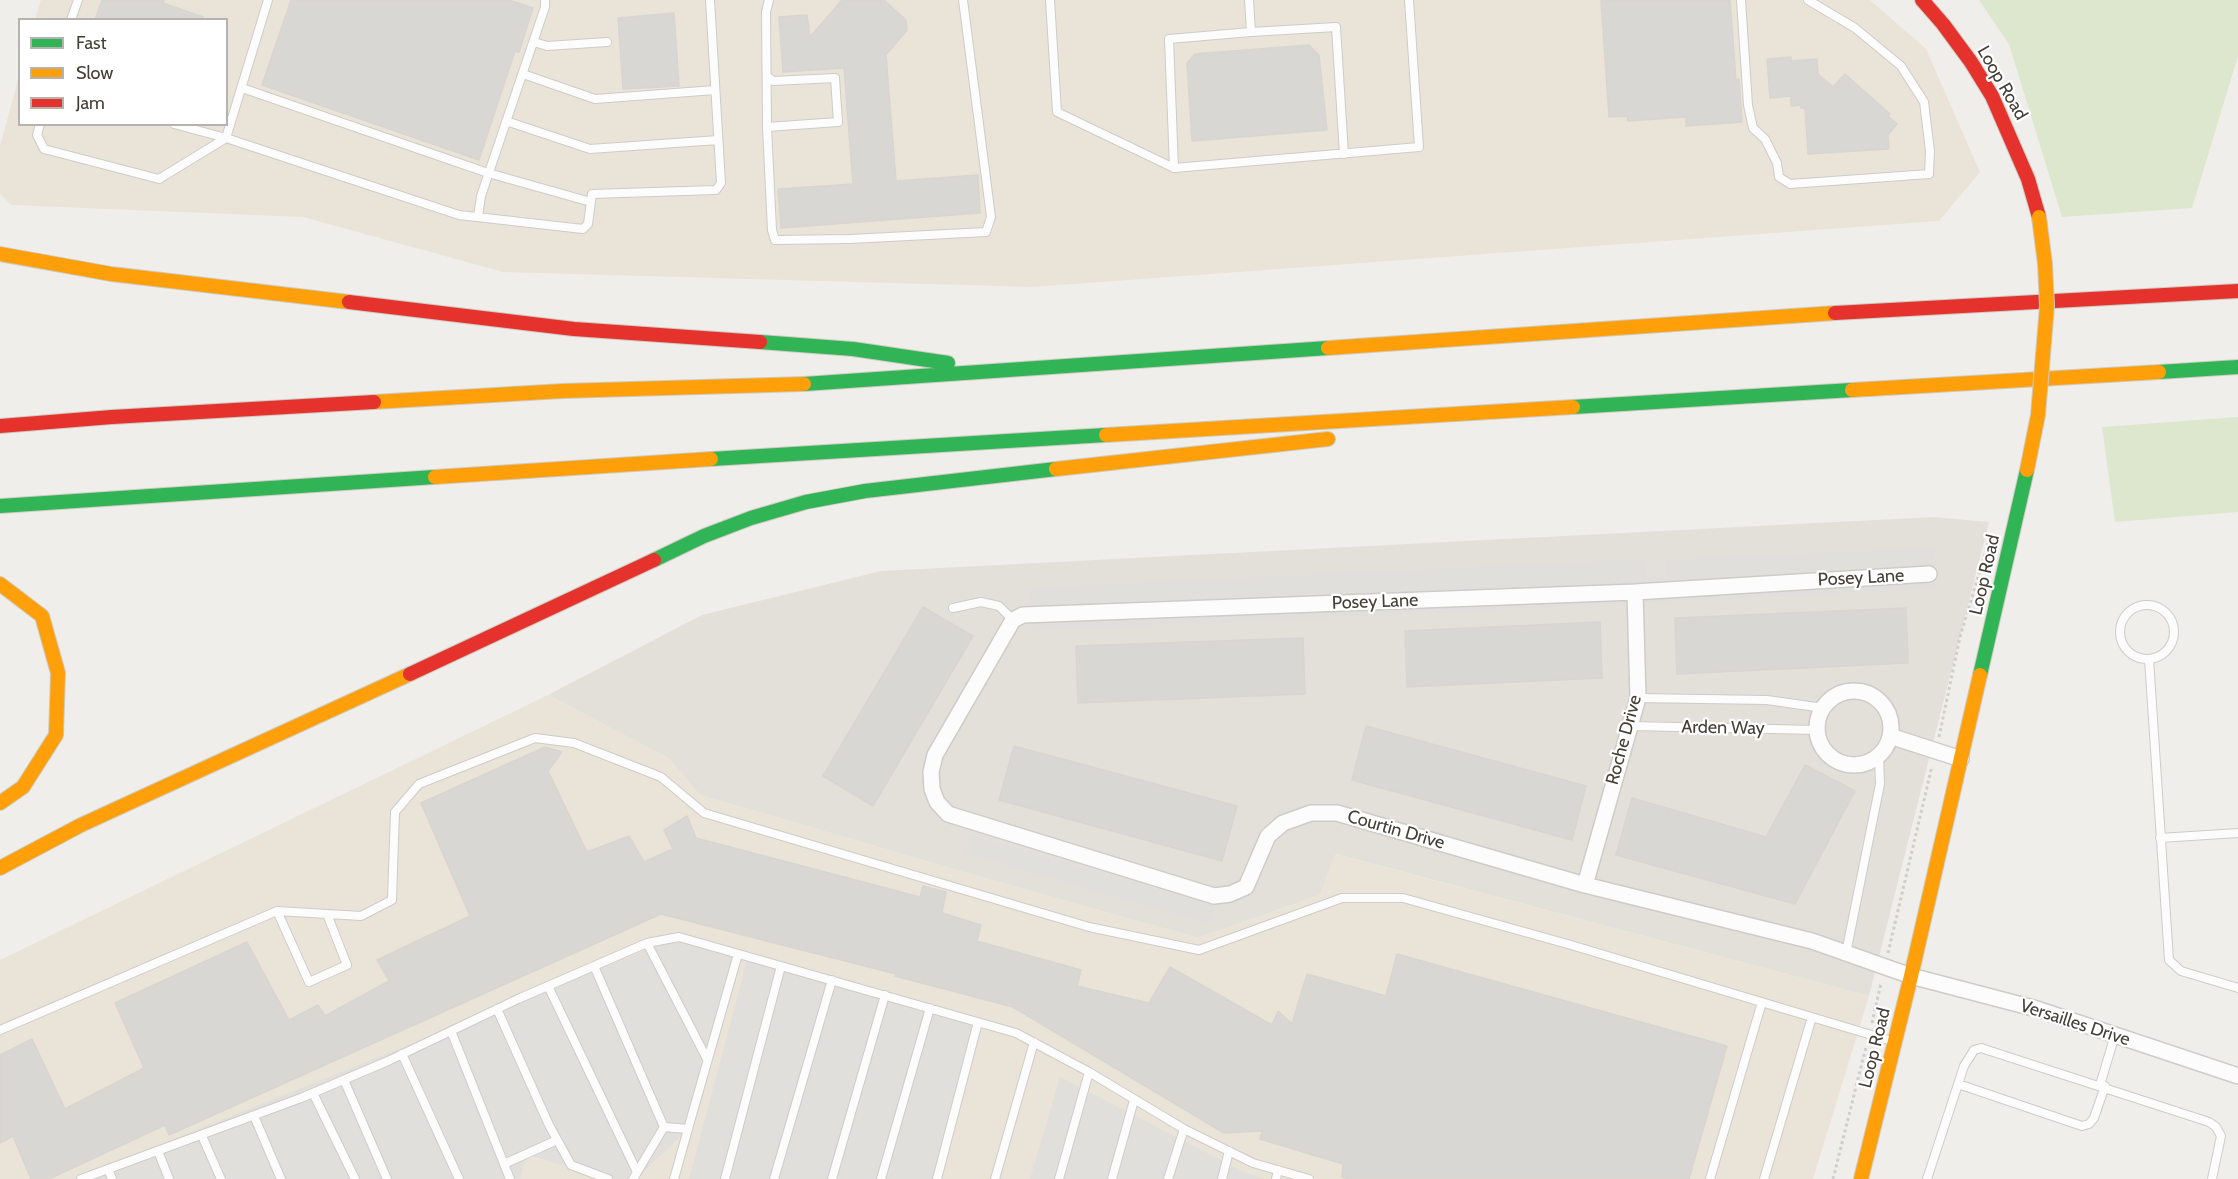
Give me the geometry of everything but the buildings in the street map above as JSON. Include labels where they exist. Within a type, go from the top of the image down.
[{"type":"main road","name":"Loop Road","points":[[1861,1179],[1911,976],[2027,471],[2038,415],[2047,306],[2039,217],[2028,179],[2013,141],[1992,96],[1971,62],[1922,0]]},
{"type":"main road","points":[[0,249],[15,257]]},
{"type":"main road","points":[[0,254],[122,275],[562,328],[853,349],[999,371]]},
{"type":"main road","points":[[0,426],[112,417],[551,392],[787,385],[1862,311],[2238,291]]},
{"type":"main road","points":[[0,506],[803,454],[2238,367]]},
{"type":"main road","points":[[1401,431],[1663,402]]},
{"type":"main road","points":[[0,868],[60,836],[247,747],[456,653],[704,536],[751,518],[806,502],[865,491],[1341,438]]},
{"type":"main road","points":[[0,584],[42,616],[58,673],[56,735],[23,787],[0,803]]},
{"type":"main road","points":[[0,854],[60,836]]},
{"type":"street","name":"Posey Lane","points":[[1013,620],[1023,615],[1635,592],[1929,574]]},
{"type":"street","name":"Roche Drive","points":[[1585,885],[1638,698],[1635,592]]},
{"type":"street","name":"Courtin Drive","points":[[1013,620],[935,755],[931,772],[932,789],[937,802],[948,814],[1214,896],[1230,894],[1246,887],[1269,836],[1283,823],[1311,813],[1337,813],[1585,885],[1812,941],[1911,976]]},
{"type":"street","points":[[1856,691],[1868,694],[1879,701],[1887,711],[1891,723],[1886,747],[1879,756],[1857,765],[1834,760],[1819,742],[1818,718],[1823,708],[1832,698],[1843,693],[1856,691]]},
{"type":"street","points":[[1890,736],[1961,759]]},
{"type":"street","name":"Versailles Drive","points":[[1911,976],[2037,1009],[2238,1076]]},
{"type":"lane","points":[[72,18],[78,0]]},
{"type":"lane","points":[[39,126],[37,135],[44,148],[159,179],[226,138],[268,0]]},
{"type":"lane","points":[[478,217],[481,196],[534,42],[545,0]]},
{"type":"lane","points":[[181,126],[226,138],[459,215],[583,229],[588,224],[591,195],[716,190],[720,183],[710,0]]},
{"type":"lane","points":[[769,0],[766,12],[767,127],[772,230],[775,240],[861,239],[986,232],[991,217],[963,0]]},
{"type":"lane","points":[[1050,0],[1057,112],[1174,168],[1419,147],[1409,0]]},
{"type":"lane","points":[[1249,0],[1251,32]]},
{"type":"lane","points":[[1741,0],[1748,105],[1753,128],[1765,139],[1777,163],[1779,177],[1790,184],[1929,174],[1930,151],[1924,102],[1901,66],[1855,28],[1808,0]]},
{"type":"lane","points":[[1174,168],[1168,39],[1251,32],[1336,27],[1344,154]]},
{"type":"lane","points":[[534,42],[547,46],[607,42]]},
{"type":"lane","points":[[523,74],[596,99],[715,90]]},
{"type":"lane","points":[[767,76],[773,81],[835,78],[838,122],[767,127]]},
{"type":"lane","points":[[242,88],[489,172],[591,202]]},
{"type":"lane","points":[[506,121],[590,149],[718,140]]},
{"type":"lane","points":[[953,608],[981,602],[999,606],[1013,620]]},
{"type":"lane","points":[[2148,606],[2157,607],[2165,612],[2174,627],[2171,645],[2166,652],[2149,659],[2140,659],[2126,649],[2120,633],[2125,617],[2131,610],[2148,606]]},
{"type":"lane","points":[[2149,659],[2169,960],[2181,971],[2238,988]]},
{"type":"lane","points":[[1638,698],[1767,700],[1823,708]]},
{"type":"lane","name":"Arden Way","points":[[1629,726],[1817,730]]},
{"type":"lane","points":[[0,1030],[277,911],[361,916],[392,900],[395,812],[419,784],[535,738],[574,742],[661,777],[704,813],[1089,927],[1199,950],[1342,898],[1403,898],[1895,1042]]},
{"type":"lane","points":[[1846,953],[1880,784],[1879,756]]},
{"type":"lane","points":[[2160,838],[2238,833]]},
{"type":"lane","points":[[277,911],[309,982],[347,965],[327,914]]},
{"type":"lane","points":[[81,1179],[313,1093],[594,966],[648,943],[679,937],[1016,1033],[1089,1072],[1184,1129],[1254,1163],[1309,1179]]},
{"type":"lane","points":[[648,943],[707,1059]]},
{"type":"lane","points":[[674,1179],[738,954]]},
{"type":"lane","points":[[594,966],[664,1127]]},
{"type":"lane","points":[[725,1179],[782,966]]},
{"type":"lane","points":[[774,1179],[832,980]]},
{"type":"lane","points":[[548,986],[635,1176]]},
{"type":"lane","points":[[832,1179],[885,995]]},
{"type":"lane","points":[[1710,1179],[1762,1002]]},
{"type":"lane","points":[[881,1179],[930,1008]]},
{"type":"lane","points":[[497,1009],[571,1166],[608,1179]]},
{"type":"lane","points":[[1764,1179],[1812,1017]]},
{"type":"lane","points":[[937,1179],[978,1022]]},
{"type":"lane","points":[[451,1031],[510,1179]]},
{"type":"lane","points":[[1958,1084],[2082,1126],[2089,1124],[2094,1118],[2115,1035]]},
{"type":"lane","points":[[995,1179],[1034,1042]]},
{"type":"lane","points":[[1927,1179],[1968,1056],[1974,1050],[1981,1048],[2210,1122],[2221,1136],[2212,1179]]},
{"type":"lane","points":[[402,1054],[459,1179]]},
{"type":"lane","points":[[1059,1179],[1089,1072]]},
{"type":"lane","points":[[344,1080],[387,1179]]},
{"type":"lane","points":[[313,1093],[355,1179]]},
{"type":"lane","points":[[1112,1179],[1134,1100]]},
{"type":"lane","points":[[254,1116],[281,1179]]},
{"type":"lane","points":[[664,1127],[687,1129]]},
{"type":"lane","points":[[635,1176],[664,1127]]},
{"type":"lane","points":[[1168,1179],[1184,1129]]},
{"type":"lane","points":[[202,1136],[221,1179]]},
{"type":"lane","points":[[504,1164],[557,1140]]},
{"type":"lane","points":[[158,1151],[169,1179]]},
{"type":"lane","points":[[1222,1179],[1229,1151]]},
{"type":"lane","points":[[108,1169],[112,1179]]},
{"type":"lane","points":[[1276,1179],[1278,1170]]},
{"type":"path","points":[[1943,718],[1968,608],[1994,526]]},
{"type":"path","points":[[1889,946],[1928,784]]},
{"type":"path","points":[[1833,1179],[1881,985]]},
{"type":"shaded area","points":[[41,0],[1870,0],[1926,49],[1980,172],[1939,221],[1032,287],[503,272],[303,217],[11,205],[0,194],[0,146],[18,80],[18,126],[228,126],[228,18],[35,18]]},
{"type":"shaded area","points":[[1934,517],[1989,522],[1869,996],[1336,854],[1320,895],[1198,938],[700,795],[668,758],[548,695],[702,615],[881,571]]},
{"type":"shaded area","points":[[1933,548],[1935,589],[1032,631],[1029,588],[1644,559],[1646,577],[1666,576],[1665,560]]},
{"type":"shaded area","points":[[548,695],[668,758],[700,795],[1198,938],[1320,895],[1335,854],[1869,996],[1813,1179],[0,1179],[0,960]]},
{"type":"shaded area","points":[[970,835],[1215,906],[1210,924],[965,853]]},
{"type":"shaded area","points":[[679,937],[738,954],[688,1129],[636,1179],[605,1179],[527,1154],[520,1179],[74,1179]]},
{"type":"shaded area","points":[[748,957],[978,1022],[940,1179],[689,1179]]},
{"type":"shaded area","points":[[1060,1077],[1244,1172],[1265,1179],[1030,1179]]},
{"type":"green space","points":[[1979,0],[2238,0],[2238,56],[2192,208],[2062,217],[2009,44]]},
{"type":"green space","points":[[2238,417],[2238,512],[2115,522],[2102,427]]},
{"type":"traffic: fast","points":[[760,342],[853,349],[948,363]]},
{"type":"traffic: fast","points":[[804,384],[1328,348]]},
{"type":"traffic: fast","points":[[2159,372],[2238,367]]},
{"type":"traffic: fast","points":[[1573,407],[1852,390]]},
{"type":"traffic: fast","points":[[711,459],[1106,435]]},
{"type":"traffic: fast","points":[[654,560],[704,536],[751,518],[806,502],[865,491],[1056,469]]},
{"type":"traffic: fast","points":[[1980,675],[2027,470]]},
{"type":"traffic: fast","points":[[0,506],[435,477]]},
{"type":"traffic: slow","points":[[2027,470],[2038,415],[2047,306],[2039,217]]},
{"type":"traffic: slow","points":[[0,254],[111,274],[349,302]]},
{"type":"traffic: slow","points":[[1328,348],[1835,313]]},
{"type":"traffic: slow","points":[[1852,390],[2159,372]]},
{"type":"traffic: slow","points":[[374,402],[563,391],[804,384]]},
{"type":"traffic: slow","points":[[1106,435],[1573,407]]},
{"type":"traffic: slow","points":[[1056,469],[1328,439]]},
{"type":"traffic: slow","points":[[435,477],[711,459]]},
{"type":"traffic: slow","points":[[0,584],[42,616],[58,673],[56,735],[23,787],[0,803]]},
{"type":"traffic: slow","points":[[0,868],[81,825],[410,674]]},
{"type":"traffic: slow","points":[[1861,1179],[1911,976],[1980,675]]},
{"type":"traffic: jam","points":[[1922,0],[1971,62],[1992,96],[2028,179],[2039,217]]},
{"type":"traffic: jam","points":[[1835,313],[2238,291]]},
{"type":"traffic: jam","points":[[349,302],[574,329],[760,342]]},
{"type":"traffic: jam","points":[[0,426],[112,417],[374,402]]},
{"type":"traffic: jam","points":[[410,674],[654,560]]}]
